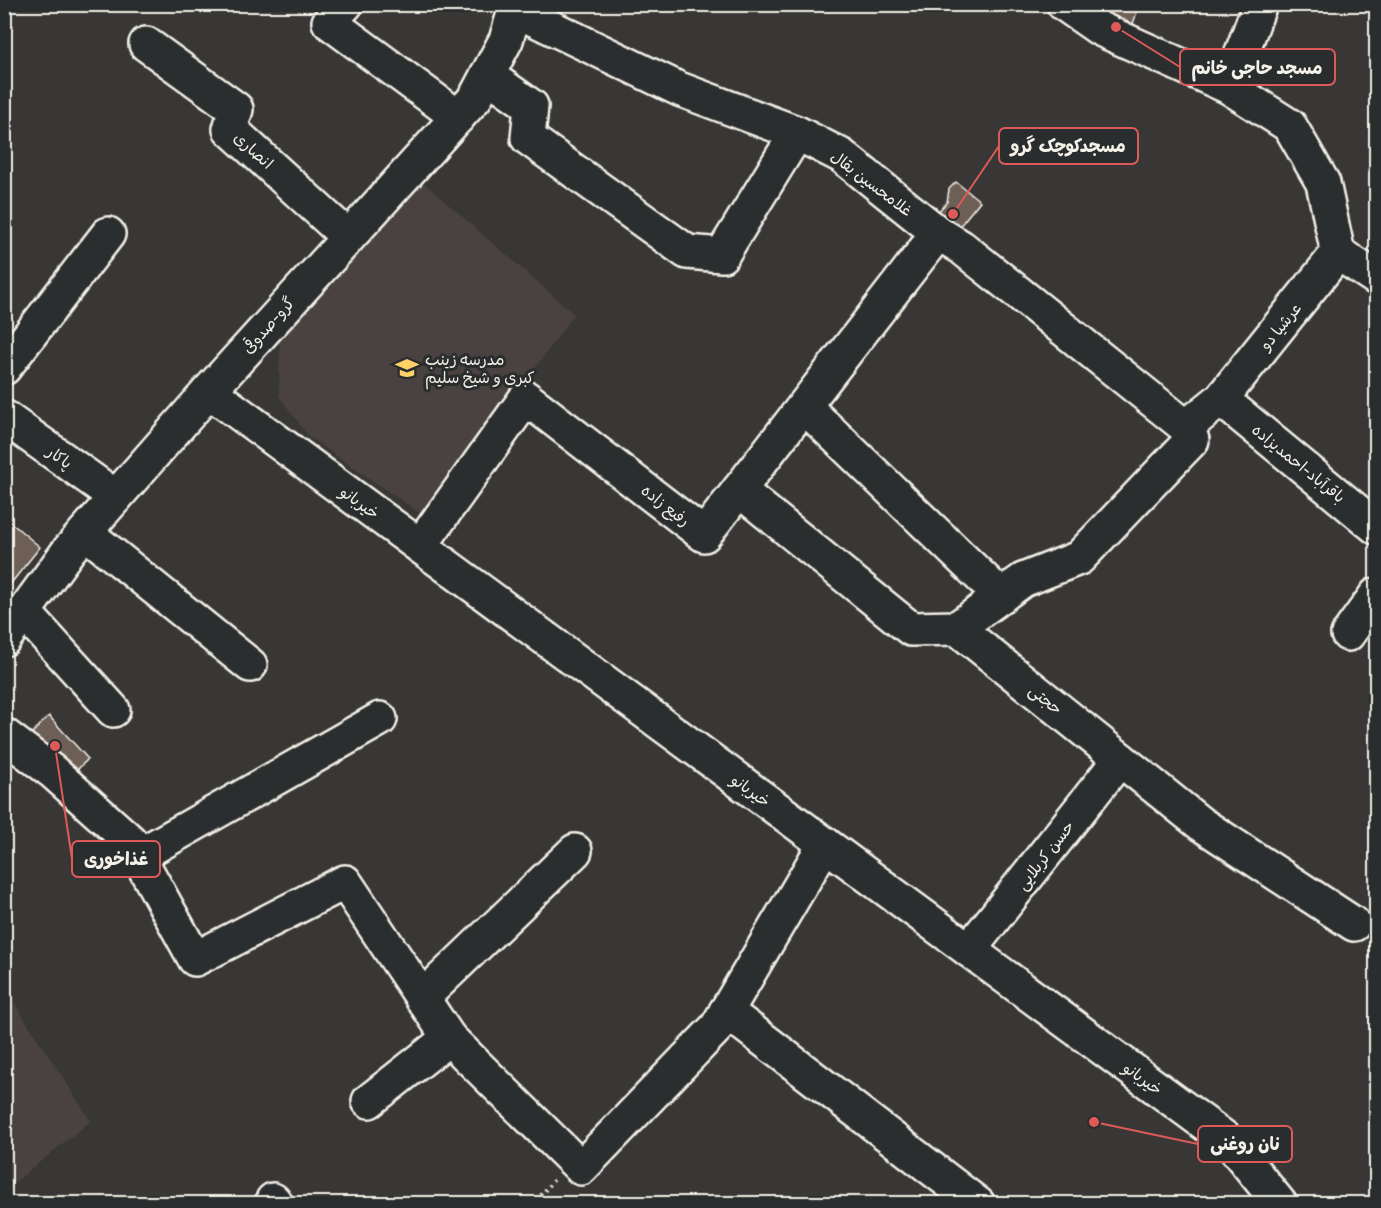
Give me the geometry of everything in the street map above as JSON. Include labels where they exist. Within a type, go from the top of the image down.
[{"type":"street","points":[[346,4],[329,22],[458,117]]},
{"type":"street","points":[[1064,4],[1100,29],[1229,87],[1290,126],[1323,183],[1338,253],[1377,278]]},
{"type":"street","points":[[1229,87],[1260,4]]},
{"type":"street","name":"گرو-صدوقی","points":[[4,639],[69,550],[209,391],[475,98],[506,40],[516,7]]},
{"type":"street","name":"غلامحسین بقال","points":[[516,7],[679,89],[797,133],[842,156],[938,233],[961,247],[1186,427]]},
{"type":"street","name":"انصاری","points":[[146,44],[236,109],[230,129],[348,237]]},
{"type":"street","points":[[487,75],[531,106],[528,138],[687,252],[722,255],[797,133]]},
{"type":"street","name":"رفیع زاده","points":[[420,546],[526,398],[704,535],[938,233]]},
{"type":"street","points":[[4,368],[108,234]]},
{"type":"street","name":"عرشیا دو","points":[[1186,427],[1221,399],[1338,253]]},
{"type":"street","name":"خیربانو","points":[[209,391],[1230,1142],[1280,1203]]},
{"type":"street","name":"باقرآباد-احمدیزاده","points":[[1221,399],[1377,527]]},
{"type":"street","points":[[805,406],[1001,596]]},
{"type":"street","name":"پاکار","points":[[4,417],[116,497]]},
{"type":"street","points":[[739,490],[910,629],[957,628],[1023,580],[1078,558],[1192,440],[1186,427]]},
{"type":"street","points":[[85,532],[250,665]]},
{"type":"street","points":[[1348,634],[1377,595]]},
{"type":"street","points":[[24,612],[113,711]]},
{"type":"street","name":"حجتی","points":[[957,628],[1201,824],[1354,924]]},
{"type":"street","points":[[138,856],[380,719]]},
{"type":"street","points":[[4,735],[53,772],[130,841],[195,960],[345,882],[449,1038],[581,1168],[717,1027],[825,844]]},
{"type":"street","name":"حسن کربلایی","points":[[969,950],[1120,759]]},
{"type":"street","points":[[422,998],[574,851]]},
{"type":"street","points":[[726,1011],[978,1203]]},
{"type":"street","points":[[369,1101],[449,1038]]},
{"type":"shaded area","name":"مدرسه زینب کبری و شیخ سلیم","points":[[409,170],[574,314],[427,518],[309,437],[279,396],[280,340]]},
{"type":"shaded area","points":[[4,987],[91,1121],[5,1190],[4,1190]]},
{"type":"building","points":[[1097,4],[1130,4],[1138,9],[1127,41],[1091,19]]},
{"type":"building","points":[[956,182],[980,201],[955,232],[925,226],[947,202],[949,189]]},
{"type":"building","points":[[4,517],[40,547],[4,592]]},
{"type":"building","points":[[49,716],[88,759],[69,778],[26,739]]},
{"type":"place","name":"مسجد حاجی خانم","points":[[1116,27]]},
{"type":"place","name":"مسجدکوچک گرو","points":[[953,214]]},
{"type":"place","name":"مدرسه زینب کبری و شیخ سلیم","points":[[407,368]]},
{"type":"place","name":"غذاخوری","points":[[55,746]]},
{"type":"place","name":"نان روغنی","points":[[1094,1122]]}]
